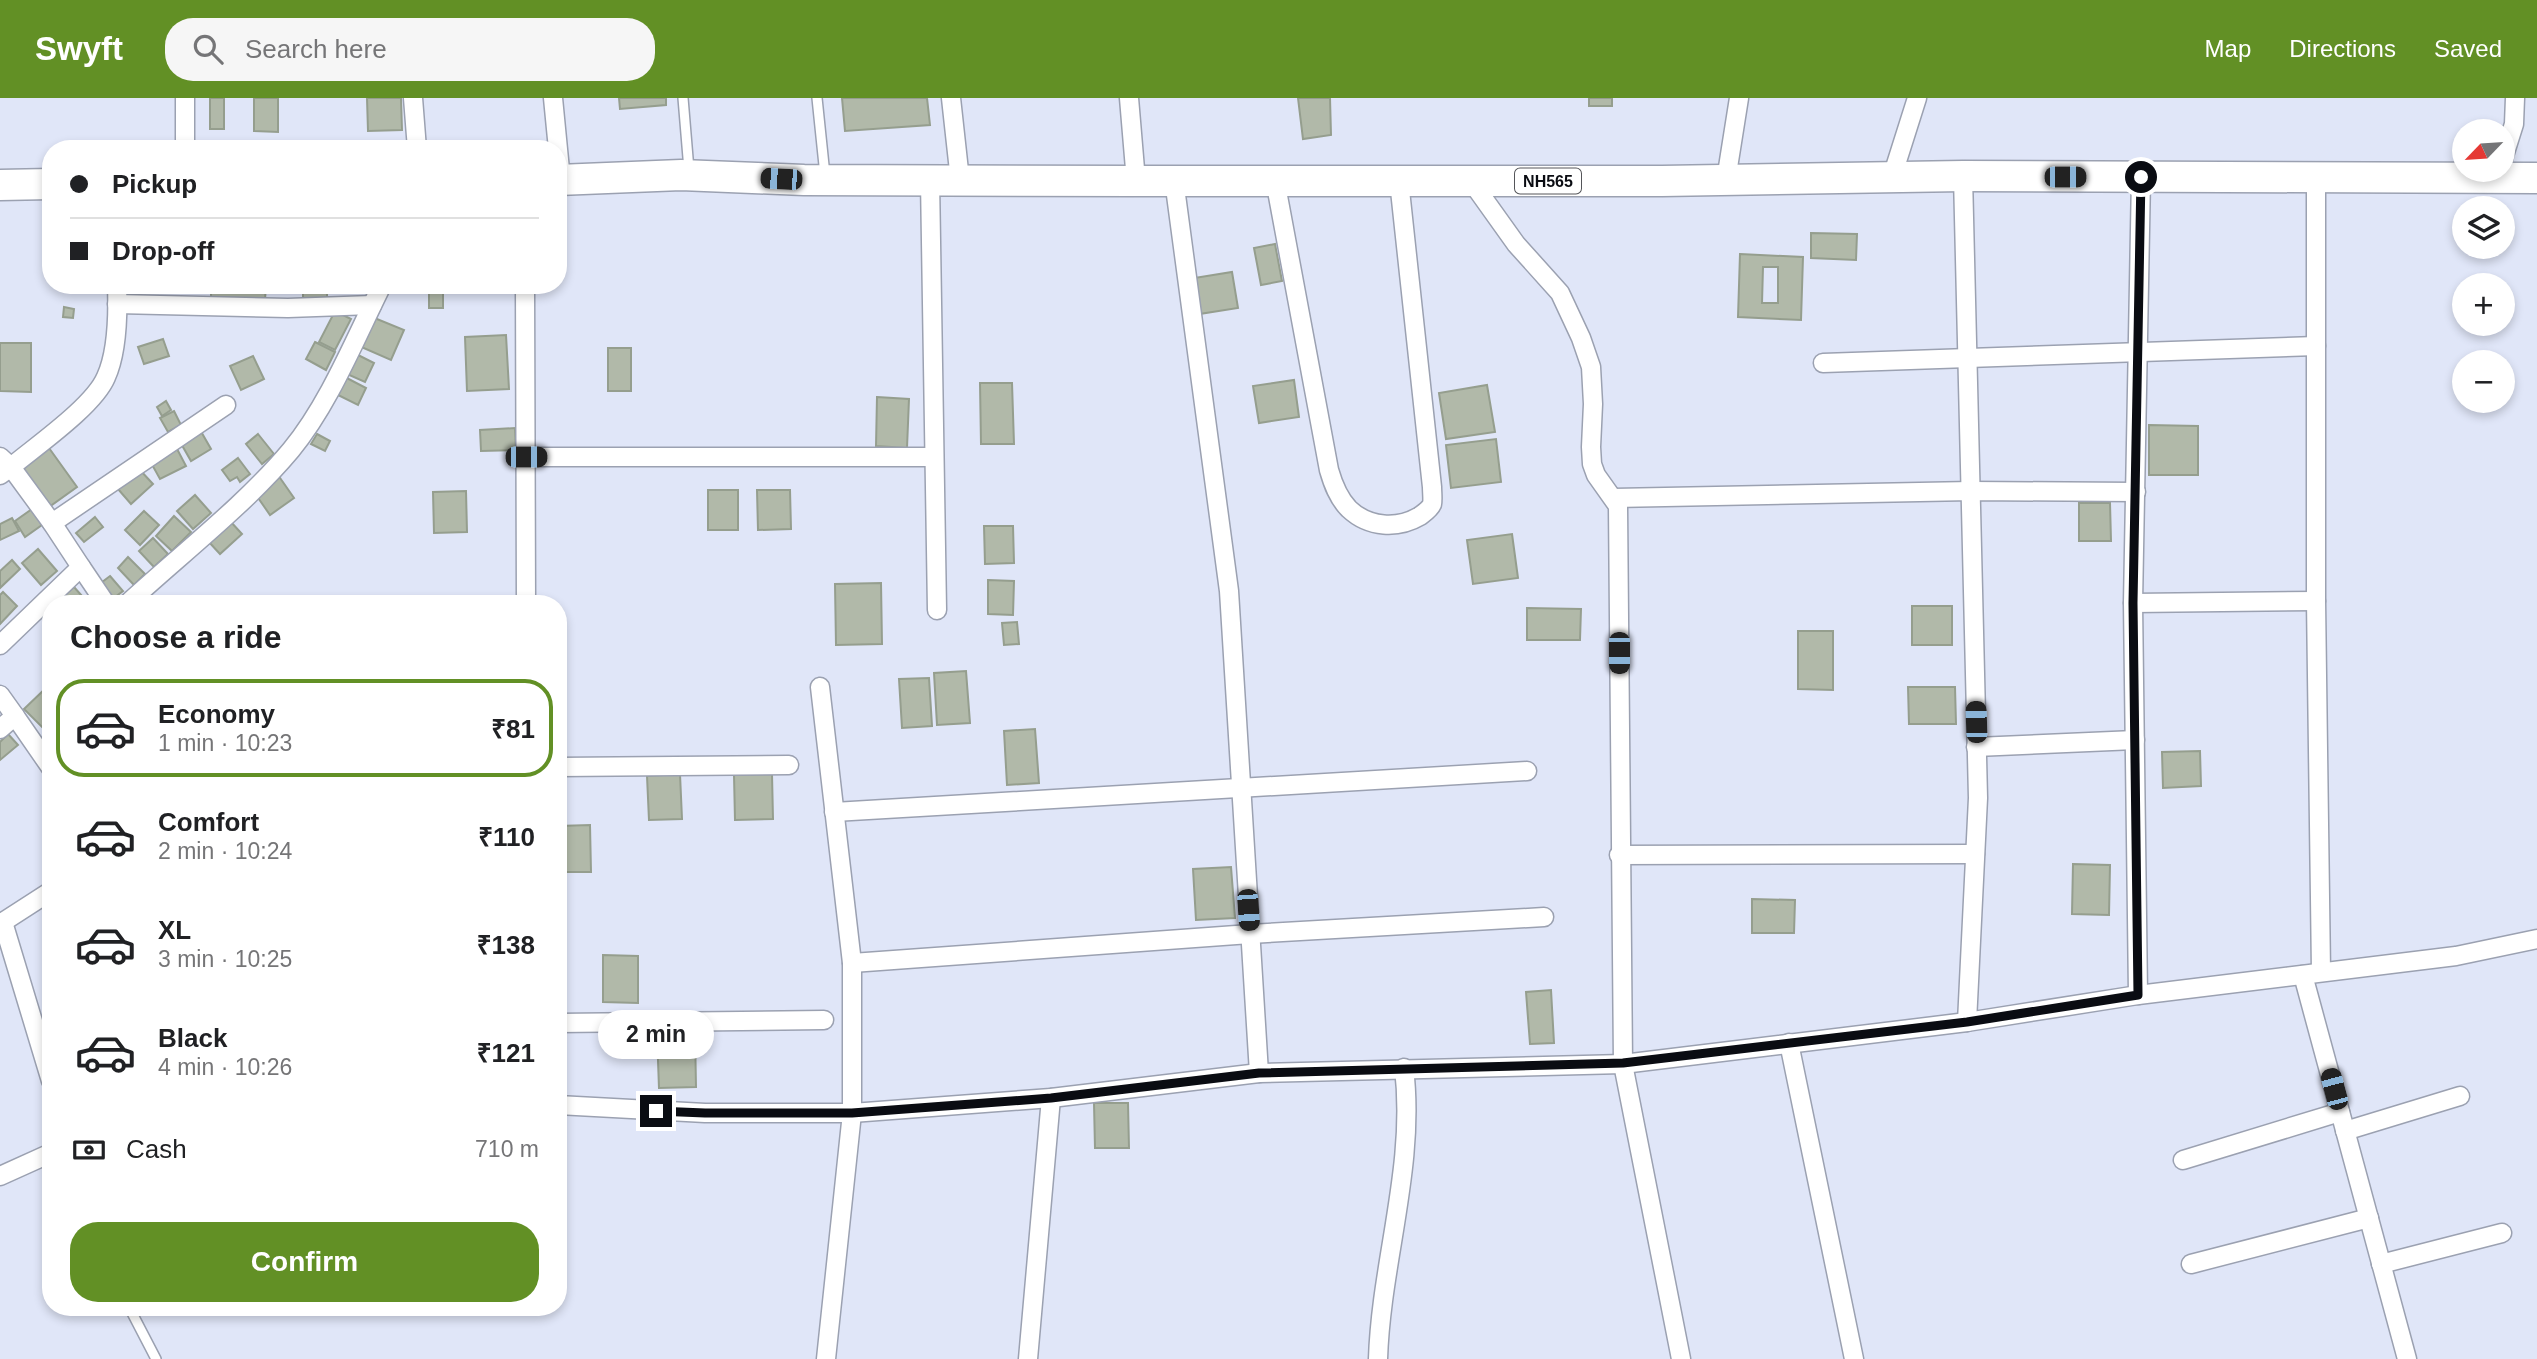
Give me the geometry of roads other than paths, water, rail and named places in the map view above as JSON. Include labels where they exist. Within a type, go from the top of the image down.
[{"type":"highway","name":"NH565","points":[[567,180],[689,176],[826,180],[1136,181],[1726,180],[1963,176],[2316,178],[2452,172]]},
{"type":"highway","name":"NH565","points":[[2515,173],[2537,178]]},
{"type":"highway","points":[[0,185],[42,184]]},
{"type":"street","points":[[185,98],[185,140]]},
{"type":"street","points":[[413,98],[416,140]]},
{"type":"street","points":[[553,98],[557,140]]},
{"type":"street","points":[[951,98],[960,180]]},
{"type":"street","points":[[1129,98],[1136,181]]},
{"type":"street","points":[[1726,180],[1739,98]]},
{"type":"street","points":[[1892,177],[1917,98]]},
{"type":"street","points":[[2514,119],[2515,98]]},
{"type":"street","points":[[1963,176],[1978,798],[1967,1022]]},
{"type":"street","points":[[2138,995],[2133,603],[2141,177]]},
{"type":"street","points":[[2316,178],[2316,601],[2321,972]]},
{"type":"street","points":[[930,180],[937,610]]},
{"type":"street","points":[[1174,180],[1229,591],[1259,1073]]},
{"type":"street","points":[[1275,180],[1329,470],[1335,489],[1349,509],[1369,521],[1393,526],[1408,523],[1425,513],[1432,504],[1399,181]]},
{"type":"street","points":[[1471,181],[1516,244],[1560,293],[1581,338],[1591,367],[1592,464],[1596,475],[1614,498],[1620,517],[1619,855],[1623,1063],[1681,1359]]},
{"type":"street","points":[[100,595],[52,523],[4,466],[92,398],[106,377],[114,342],[117,294]]},
{"type":"street","points":[[137,595],[244,498],[292,449],[324,401],[377,294]]},
{"type":"street","points":[[525,294],[526,595]]},
{"type":"street","points":[[117,304],[288,308],[372,304]]},
{"type":"street","points":[[1823,363],[2316,346]]},
{"type":"street","points":[[52,523],[226,405]]},
{"type":"street","points":[[526,457],[934,457]]},
{"type":"street","points":[[1614,498],[1970,491],[2136,492]]},
{"type":"street","points":[[53,595],[81,568]]},
{"type":"street","points":[[2133,603],[2316,601]]},
{"type":"street","points":[[0,645],[42,605]]},
{"type":"street","points":[[820,687],[852,962],[852,1113],[826,1359]]},
{"type":"street","points":[[0,695],[42,755]]},
{"type":"street","points":[[0,729],[15,716]]},
{"type":"street","points":[[1976,747],[2135,740]]},
{"type":"street","points":[[567,767],[789,765]]},
{"type":"street","points":[[834,812],[1527,771]]},
{"type":"street","points":[[1619,855],[1975,854]]},
{"type":"street","points":[[42,897],[1,923],[42,1053]]},
{"type":"street","points":[[852,962],[1250,934],[1544,917]]},
{"type":"street","points":[[567,1105],[705,1113],[852,1113],[1051,1098],[1259,1073],[1623,1063],[1967,1022],[2138,995],[2456,956],[2537,939]]},
{"type":"street","points":[[2303,975],[2407,1359]]},
{"type":"street","points":[[567,1023],[824,1020]]},
{"type":"street","points":[[1789,1043],[1854,1359]]},
{"type":"street","points":[[1378,1359],[1407,1125],[1408,1099],[1404,1068]]},
{"type":"street","points":[[2345,1130],[2460,1096]]},
{"type":"street","points":[[1028,1359],[1051,1098]]},
{"type":"street","points":[[2183,1160],[2340,1112]]},
{"type":"street","points":[[0,1176],[42,1158]]},
{"type":"street","points":[[2191,1264],[2369,1218]]},
{"type":"street","points":[[2381,1264],[2502,1233]]},
{"type":"lane","points":[[682,98],[689,176]]},
{"type":"lane","points":[[817,98],[826,180]]},
{"type":"lane","points":[[134,1316],[156,1359]]}]
